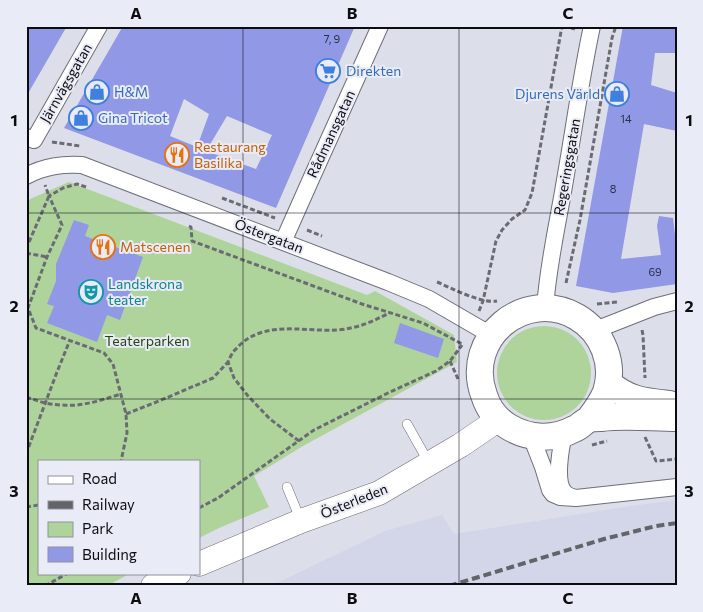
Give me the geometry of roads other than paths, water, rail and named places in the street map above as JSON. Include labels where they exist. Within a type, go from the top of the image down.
[{"type":"main road","points":[[546,308],[572,314],[587,324],[593,331],[603,346],[609,373],[603,399],[590,418],[577,428],[564,434],[548,437],[531,436],[514,429],[499,419],[486,400],[482,390],[480,367],[482,356],[491,335],[502,324],[525,311],[546,308]]},
{"type":"main road","points":[[608,383],[630,398],[677,404]]},
{"type":"main road","points":[[590,418],[677,418]]},
{"type":"street","name":"Järnvägsgatan","points":[[30,138],[99,26]]},
{"type":"street","name":"Rådmansgatan","points":[[283,242],[380,26]]},
{"type":"street","name":"Regeringsgatan","points":[[546,308],[551,257],[592,26]]},
{"type":"street","name":"Östergatan","points":[[32,173],[66,164],[82,166],[388,282],[429,299],[491,335]]},
{"type":"street","points":[[593,331],[646,310],[677,301]]},
{"type":"street","name":"Österleden","points":[[200,564],[302,521],[379,492],[461,445],[499,419]]},
{"type":"street","points":[[564,434],[560,453],[560,481],[562,491],[576,498]]},
{"type":"street","points":[[531,436],[550,490],[553,494],[560,497],[567,499],[677,486]]},
{"type":"street","points":[[153,586],[178,574]]},
{"type":"lane","points":[[407,424],[429,464]]},
{"type":"lane","points":[[287,487],[302,521]]},
{"type":"railway","points":[[449,586],[604,539],[656,526],[677,523]]},
{"type":"place","name":"Direkten","points":[[328,71]]},
{"type":"place","name":"H&M","points":[[97,92]]},
{"type":"place","name":"Djurens Värld","points":[[617,94]]},
{"type":"place","name":"Gina Tricot","points":[[81,118]]},
{"type":"place","name":"Restaurang Basilika","points":[[177,155]]},
{"type":"place","name":"Matscenen","points":[[103,247]]},
{"type":"place","name":"Landskrona teater","points":[[91,292]]},
{"type":"park label","name":"Teaterparken","points":[[147,341]]}]
